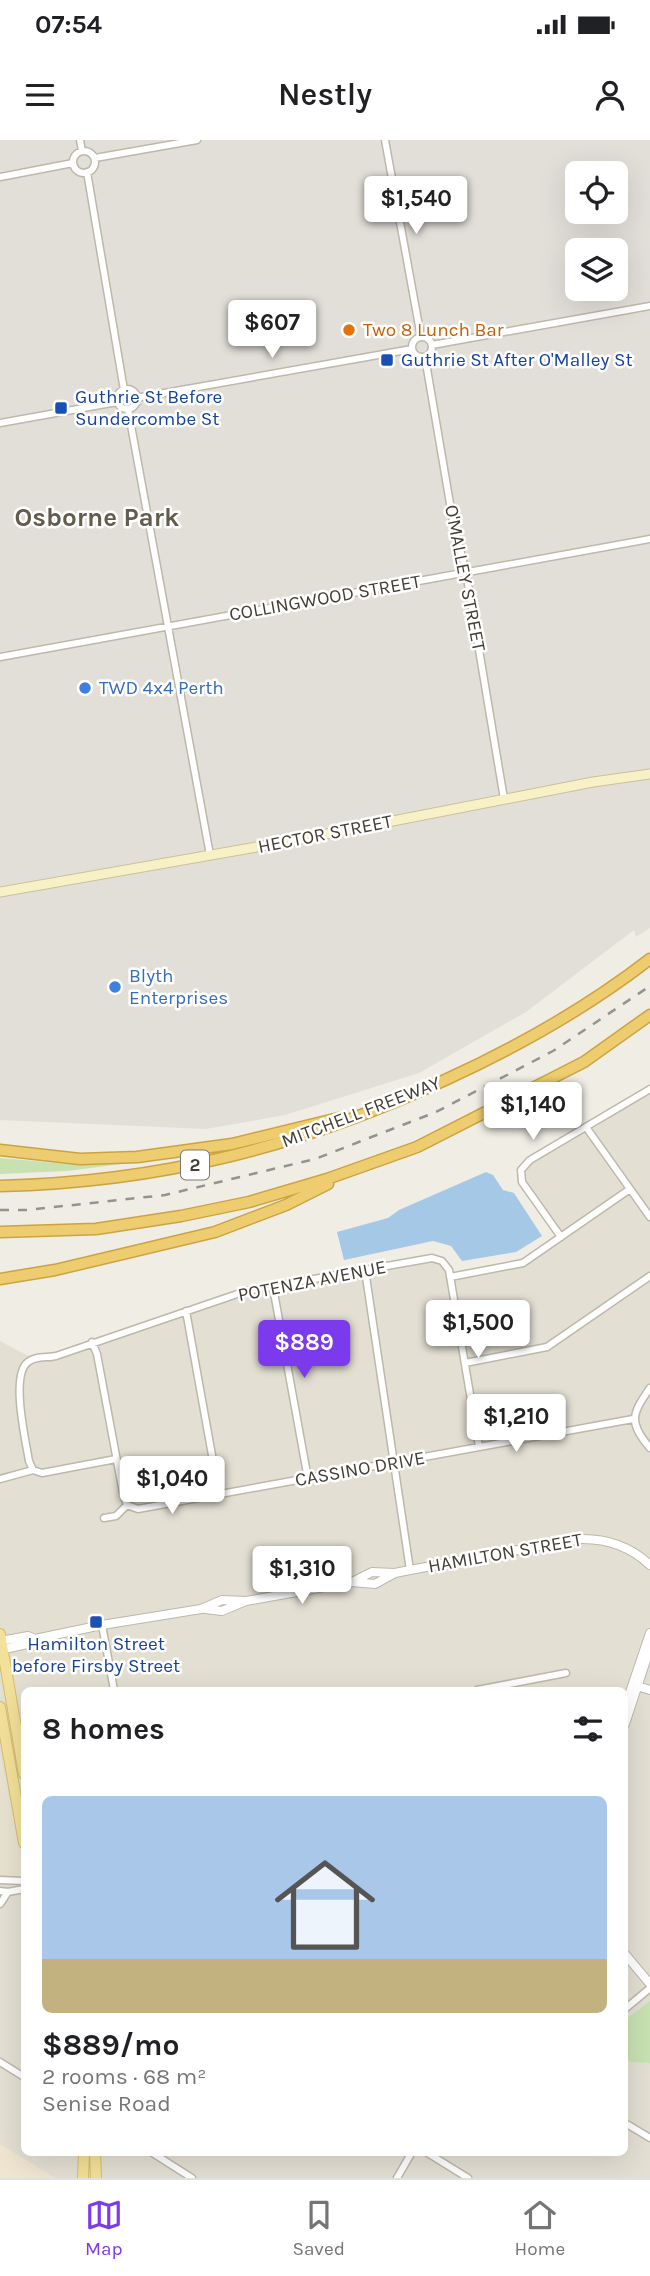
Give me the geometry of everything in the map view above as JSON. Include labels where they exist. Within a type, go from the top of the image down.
[{"type":"highway","name":"MITCHELL FREEWAY","points":[[0,1186],[101,1179],[176,1169],[275,1146],[383,1107],[518,1045],[603,993],[650,959]]},
{"type":"highway","points":[[0,1232],[96,1229],[181,1216],[249,1202],[369,1165],[417,1147],[584,1062],[650,1015]]},
{"type":"highway","points":[[0,1150],[80,1159],[137,1157],[232,1144],[383,1107]]},
{"type":"highway","points":[[0,1279],[55,1270],[215,1231],[286,1205],[369,1165]]},
{"type":"main road","name":"HECTOR STREET","points":[[0,892],[650,774]]},
{"type":"main road","points":[[1,1643],[21,1757]]},
{"type":"main road","points":[[0,1707],[21,1826]]},
{"type":"main road","points":[[83,2178],[84,2156]]},
{"type":"main road","points":[[95,2156],[96,2178]]},
{"type":"street","points":[[80,140],[82,150]]},
{"type":"street","points":[[94,158],[197,140]]},
{"type":"street","points":[[385,140],[421,337]]},
{"type":"street","points":[[82,150],[91,153],[94,158],[92,169],[87,172],[78,171],[73,163],[74,156],[82,150]]},
{"type":"street","points":[[0,177],[73,163]]},
{"type":"street","points":[[87,172],[124,390]]},
{"type":"street","points":[[432,345],[650,306]]},
{"type":"street","points":[[421,337],[427,338],[432,345],[432,351],[425,357],[418,356],[412,349],[415,340],[421,337]]},
{"type":"street","points":[[136,398],[412,349]]},
{"type":"street","name":"O'MALLEY STREET","points":[[425,357],[454,527],[466,572],[504,799]]},
{"type":"street","points":[[117,402],[119,393],[124,390],[132,391],[136,398],[135,404],[128,409]]},
{"type":"street","points":[[117,402],[128,409]]},
{"type":"street","points":[[0,423],[117,402]]},
{"type":"street","points":[[128,409],[210,855]]},
{"type":"street","name":"COLLINGWOOD STREET","points":[[0,657],[650,539]]},
{"type":"street","points":[[561,1237],[522,1182],[521,1170],[530,1160],[650,1089]]},
{"type":"street","points":[[586,1128],[650,1217]]},
{"type":"street","points":[[480,1447],[450,1277],[523,1263],[630,1189]]},
{"type":"street","name":"POTENZA AVENUE","points":[[33,1470],[29,1461],[20,1399],[24,1366],[29,1360],[56,1356],[246,1292],[432,1258],[442,1261],[449,1270],[450,1277]]},
{"type":"street","points":[[365,1270],[410,1570]]},
{"type":"street","points":[[465,1363],[547,1347],[650,1276]]},
{"type":"street","points":[[273,1287],[308,1479]]},
{"type":"street","points":[[186,1311],[219,1494]]},
{"type":"street","points":[[92,1342],[127,1505]]},
{"type":"street","points":[[650,1388],[633,1419],[635,1427],[650,1448]]},
{"type":"street","name":"CASSINO DRIVE","points":[[104,1518],[116,1516],[127,1505],[138,1509],[633,1419]]},
{"type":"street","points":[[0,1479],[33,1470],[42,1473],[116,1459]]},
{"type":"street","name":"HAMILTON STREET","points":[[1,1643],[28,1636],[35,1639],[201,1609],[222,1600],[246,1601],[352,1582],[372,1573],[395,1573],[578,1539],[593,1539],[629,1549],[650,1565]]},
{"type":"street","points":[[102,1625],[113,1687]]},
{"type":"street","points":[[628,1713],[650,1633]]},
{"type":"street","points":[[628,1701],[650,1648]]},
{"type":"street","points":[[500,1687],[566,1673]]},
{"type":"street","points":[[635,1686],[650,1690]]},
{"type":"street","points":[[0,1880],[21,1881]]},
{"type":"street","points":[[0,1891],[21,1890]]},
{"type":"street","points":[[0,1905],[8,1892]]},
{"type":"street","points":[[628,1958],[650,1986],[628,2007]]},
{"type":"street","points":[[0,2062],[21,2075]]},
{"type":"street","points":[[628,2125],[650,2138]]},
{"type":"street","points":[[157,2156],[192,2178]]},
{"type":"street","points":[[397,2178],[410,2156]]},
{"type":"street","points":[[432,2156],[468,2178]]},
{"type":"shaded area","name":"Osborne Park","points":[[0,140],[650,140],[650,928],[636,937],[634,930],[526,1012],[419,1073],[285,1115],[206,1129],[0,1120]]},
{"type":"shaded area","points":[[650,1092],[650,2178],[0,2178],[0,1341],[38,1361],[48,1361],[247,1294],[432,1262],[441,1265],[446,1272],[447,1281],[523,1267],[566,1238],[526,1181],[525,1171],[531,1163],[589,1131]]},
{"type":"shaded area","points":[[0,1753],[21,1853],[21,1880],[0,1879]]},
{"type":"shaded area","points":[[0,2144],[55,2178],[0,2178]]},
{"type":"green space","points":[[0,1158],[68,1164],[127,1160],[128,1163],[68,1171],[0,1174]]},
{"type":"green space","points":[[650,2001],[650,2063],[628,2060],[628,2018]]},
{"type":"water","points":[[486,1172],[493,1175],[503,1190],[514,1193],[542,1236],[516,1252],[462,1261],[451,1246],[433,1241],[344,1260],[337,1232],[388,1218],[399,1210]]},
{"type":"railway","points":[[0,1210],[27,1210],[165,1195],[315,1159],[436,1112],[553,1051],[650,986]]},
{"type":"place","name":"Two 8 Lunch Bar","points":[[349,330]]},
{"type":"place","name":"Guthrie St After O'Malley St","points":[[387,360]]},
{"type":"place","name":"Guthrie St Before Sundercombe St","points":[[61,408]]},
{"type":"place","name":"TWD 4x4 Perth","points":[[85,688]]},
{"type":"place","name":"Blyth Enterprises","points":[[115,987]]},
{"type":"place","name":"Hamilton Street before Firsby Street","points":[[96,1622]]},
{"type":"district","name":"Osborne Park","points":[[97,517]]}]
